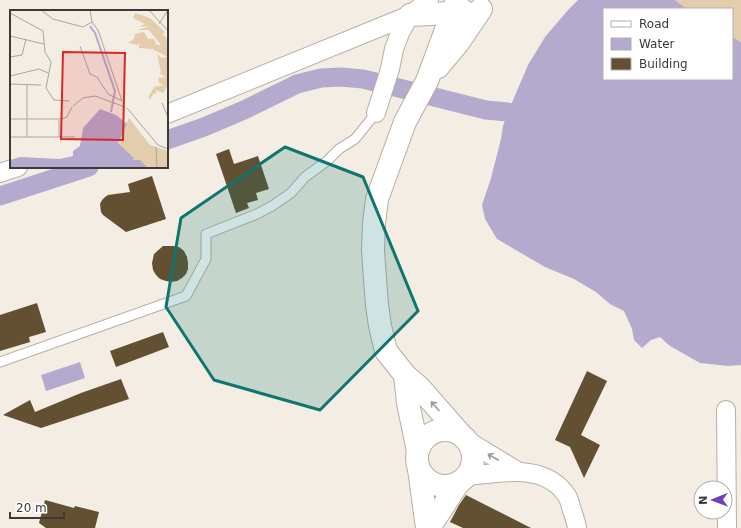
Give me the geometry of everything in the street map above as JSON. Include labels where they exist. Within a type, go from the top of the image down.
[{"type":"street","points":[[376,113],[400,33],[410,16],[429,0]]},
{"type":"street","points":[[168,114],[410,16],[469,4]]},
{"type":"street","points":[[428,528],[471,468],[473,459],[472,450],[464,438],[418,387],[405,375],[386,351],[377,305],[373,250],[374,223],[377,198],[405,122],[469,4]]},
{"type":"street","points":[[450,40],[469,4]]},
{"type":"street","points":[[0,173],[15,168]]},
{"type":"street","points":[[405,375],[408,403],[419,460],[428,528]]},
{"type":"street","points":[[726,410],[727,528]]},
{"type":"street","points":[[519,472],[453,431],[444,430],[436,432],[428,436],[422,443],[419,460],[425,477],[432,483],[441,486],[450,486],[463,479],[519,472],[533,473],[551,479],[567,496],[576,521],[576,528]]},
{"type":"lane","points":[[0,362],[186,296],[206,259],[206,234],[257,214],[291,193],[305,177],[327,161],[339,149],[355,139],[376,113]]},
{"type":"highlighted area","points":[[285,147],[363,177],[418,311],[320,410],[214,380],[166,307],[181,218]]},
{"type":"shaded area","points":[[675,0],[741,0],[741,42],[733,38],[733,8],[686,8]]},
{"type":"water","points":[[578,0],[675,0],[686,8],[603,8],[603,80],[733,80],[733,38],[741,42],[741,365],[728,366],[700,363],[670,346],[660,337],[651,340],[642,348],[634,340],[632,329],[624,311],[610,304],[596,292],[574,279],[545,267],[497,239],[485,219],[482,205],[491,178],[503,126],[508,112],[528,65],[545,37]]},
{"type":"water","points":[[80,362],[85,378],[46,391],[41,375]]},
{"type":"building","points":[[229,149],[234,164],[258,156],[269,189],[256,193],[258,200],[247,203],[249,208],[236,213],[216,154]]},
{"type":"building","points":[[152,176],[166,219],[126,232],[103,215],[100,204],[105,197],[108,195],[130,192],[128,184]]},
{"type":"building","points":[[163,246],[179,247],[184,251],[187,257],[188,269],[186,274],[177,281],[171,282],[160,279],[153,270],[152,263],[154,254]]},
{"type":"building","points":[[37,303],[46,332],[29,337],[30,342],[0,351],[0,315]]},
{"type":"building","points":[[163,332],[169,347],[116,367],[110,351]]},
{"type":"building","points":[[587,371],[607,381],[581,435],[600,445],[584,478],[570,447],[555,440]]},
{"type":"building","points":[[121,379],[129,399],[41,428],[3,415],[30,400],[35,412],[81,393]]},
{"type":"building","points":[[466,495],[531,528],[463,528],[450,522]]},
{"type":"building","points":[[45,500],[74,508],[75,506],[99,512],[95,528],[46,528],[39,523]]},
{"type":"waterway","points":[[168,140],[204,127],[244,110],[297,84],[321,78],[341,77],[363,79],[486,110],[508,112]]},
{"type":"waterway","points":[[0,196],[86,168]]}]
